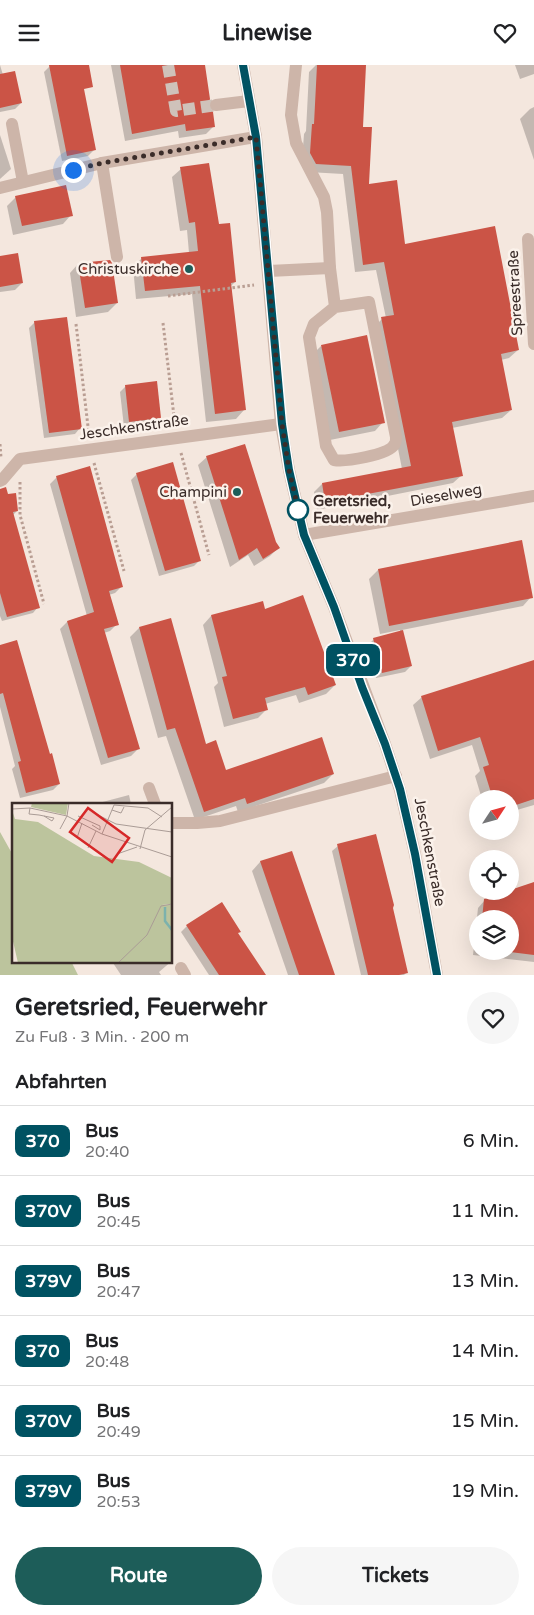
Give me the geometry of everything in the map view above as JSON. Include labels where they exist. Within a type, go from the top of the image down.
[{"type":"street","name":"Jeschkenstraße","points":[[243,65],[256,137],[282,424],[289,470],[304,535],[334,607],[396,776],[415,854],[437,975]]},
{"type":"street","points":[[296,65],[291,115],[296,143],[324,197],[335,307]]},
{"type":"street","points":[[216,105],[249,101]]},
{"type":"street","points":[[12,124],[23,182]]},
{"type":"street","points":[[0,188],[102,163],[256,137]]},
{"type":"street","points":[[102,163],[117,257]]},
{"type":"street","name":"Spreestraße","points":[[528,239],[534,344]]},
{"type":"street","points":[[269,277],[330,268]]},
{"type":"street","points":[[369,303],[396,437],[394,445],[387,451],[343,461],[334,460],[326,446],[309,337],[314,324],[335,307],[369,303]]},
{"type":"street","name":"Jeschkenstraße","points":[[20,459],[282,424]]},
{"type":"street","points":[[0,481],[20,459]]},
{"type":"street","name":"Dieselweg","points":[[304,535],[534,496]]},
{"type":"street","points":[[172,823],[220,821],[396,776]]},
{"type":"street","points":[[149,788],[155,803]]},
{"type":"path","points":[[168,297],[269,277]]},
{"type":"path","points":[[163,323],[177,438],[209,555]]},
{"type":"path","points":[[76,324],[91,450],[124,571]]},
{"type":"path","points":[[20,459],[20,515],[44,604]]},
{"type":"green space","points":[[0,832],[12,853],[12,963],[72,963],[78,975],[0,975]]},
{"type":"building","points":[[49,65],[89,65],[93,87],[84,89],[96,150],[67,156]]},
{"type":"building","points":[[120,65],[205,65],[210,99],[208,106],[213,112],[215,127],[186,131],[185,124],[132,134]]},
{"type":"building","points":[[317,65],[366,65],[363,127],[372,127],[369,184],[397,180],[405,244],[495,226],[519,350],[501,354],[512,410],[452,422],[463,476],[325,502],[322,483],[411,466],[381,317],[394,315],[384,262],[363,265],[351,166],[316,164],[310,153],[312,124],[314,124]]},
{"type":"building","points":[[15,71],[22,103],[0,108],[0,74]]},
{"type":"building","points":[[209,163],[219,224],[230,223],[236,282],[231,283],[246,410],[215,414],[200,286],[145,291],[141,257],[198,251],[195,222],[189,223],[180,167]]},
{"type":"building","points":[[66,185],[73,216],[22,226],[15,196]]},
{"type":"building","points":[[18,253],[23,283],[0,287],[0,256]]},
{"type":"building","points":[[110,260],[118,303],[85,308],[78,263]]},
{"type":"building","points":[[67,317],[82,429],[49,433],[34,321]]},
{"type":"building","points":[[367,335],[385,423],[339,432],[321,345]]},
{"type":"building","points":[[157,381],[161,418],[129,422],[125,385]]},
{"type":"building","points":[[245,444],[276,542],[280,548],[263,559],[257,548],[239,560],[206,456]]},
{"type":"building","points":[[173,462],[201,561],[165,571],[136,473]]},
{"type":"building","points":[[90,466],[123,587],[109,591],[119,625],[104,629],[140,749],[108,758],[67,621],[94,612],[56,476]]},
{"type":"building","points":[[6,487],[8,494],[16,493],[18,511],[13,512],[40,608],[7,617],[0,593],[0,489]]},
{"type":"building","points":[[522,540],[533,598],[389,626],[378,569]]},
{"type":"building","points":[[303,595],[336,685],[308,695],[305,687],[265,698],[268,710],[233,719],[222,677],[227,676],[211,615],[263,601],[265,609]]},
{"type":"building","points":[[171,618],[206,744],[216,740],[226,770],[322,737],[334,774],[247,804],[245,798],[204,812],[175,728],[167,730],[139,627]]},
{"type":"building","points":[[403,630],[412,666],[382,673],[373,638]]},
{"type":"building","points":[[17,640],[60,784],[26,793],[18,762],[21,761],[3,693],[0,694],[0,645]]},
{"type":"building","points":[[534,660],[534,799],[519,804],[519,790],[490,790],[483,767],[489,765],[480,737],[438,751],[421,696]]},
{"type":"building","points":[[376,834],[394,905],[393,908],[408,973],[399,975],[368,975],[337,844]]},
{"type":"building","points":[[292,851],[335,975],[299,975],[260,861]]},
{"type":"building","points":[[534,882],[534,955],[519,953],[519,910],[483,910],[484,900],[519,900],[519,887]]},
{"type":"building","points":[[222,902],[241,932],[238,933],[266,975],[219,975],[186,925]]},
{"type":"tunnel","points":[[168,65],[176,111],[216,105]]},
{"type":"bus line","name":"370","points":[[243,65],[256,137],[282,424],[289,470],[304,535],[334,607],[400,789],[415,854],[437,975]]},
{"type":"place","name":"Christuskirche","points":[[189,269]]},
{"type":"place","name":"Champini","points":[[237,492]]},
{"type":"place","name":"Geretsried, Feuerwehr","points":[[298,510]]},
{"type":"route","points":[[73,170],[102,163],[256,137],[282,424],[289,470],[299,513],[298,510]]}]
